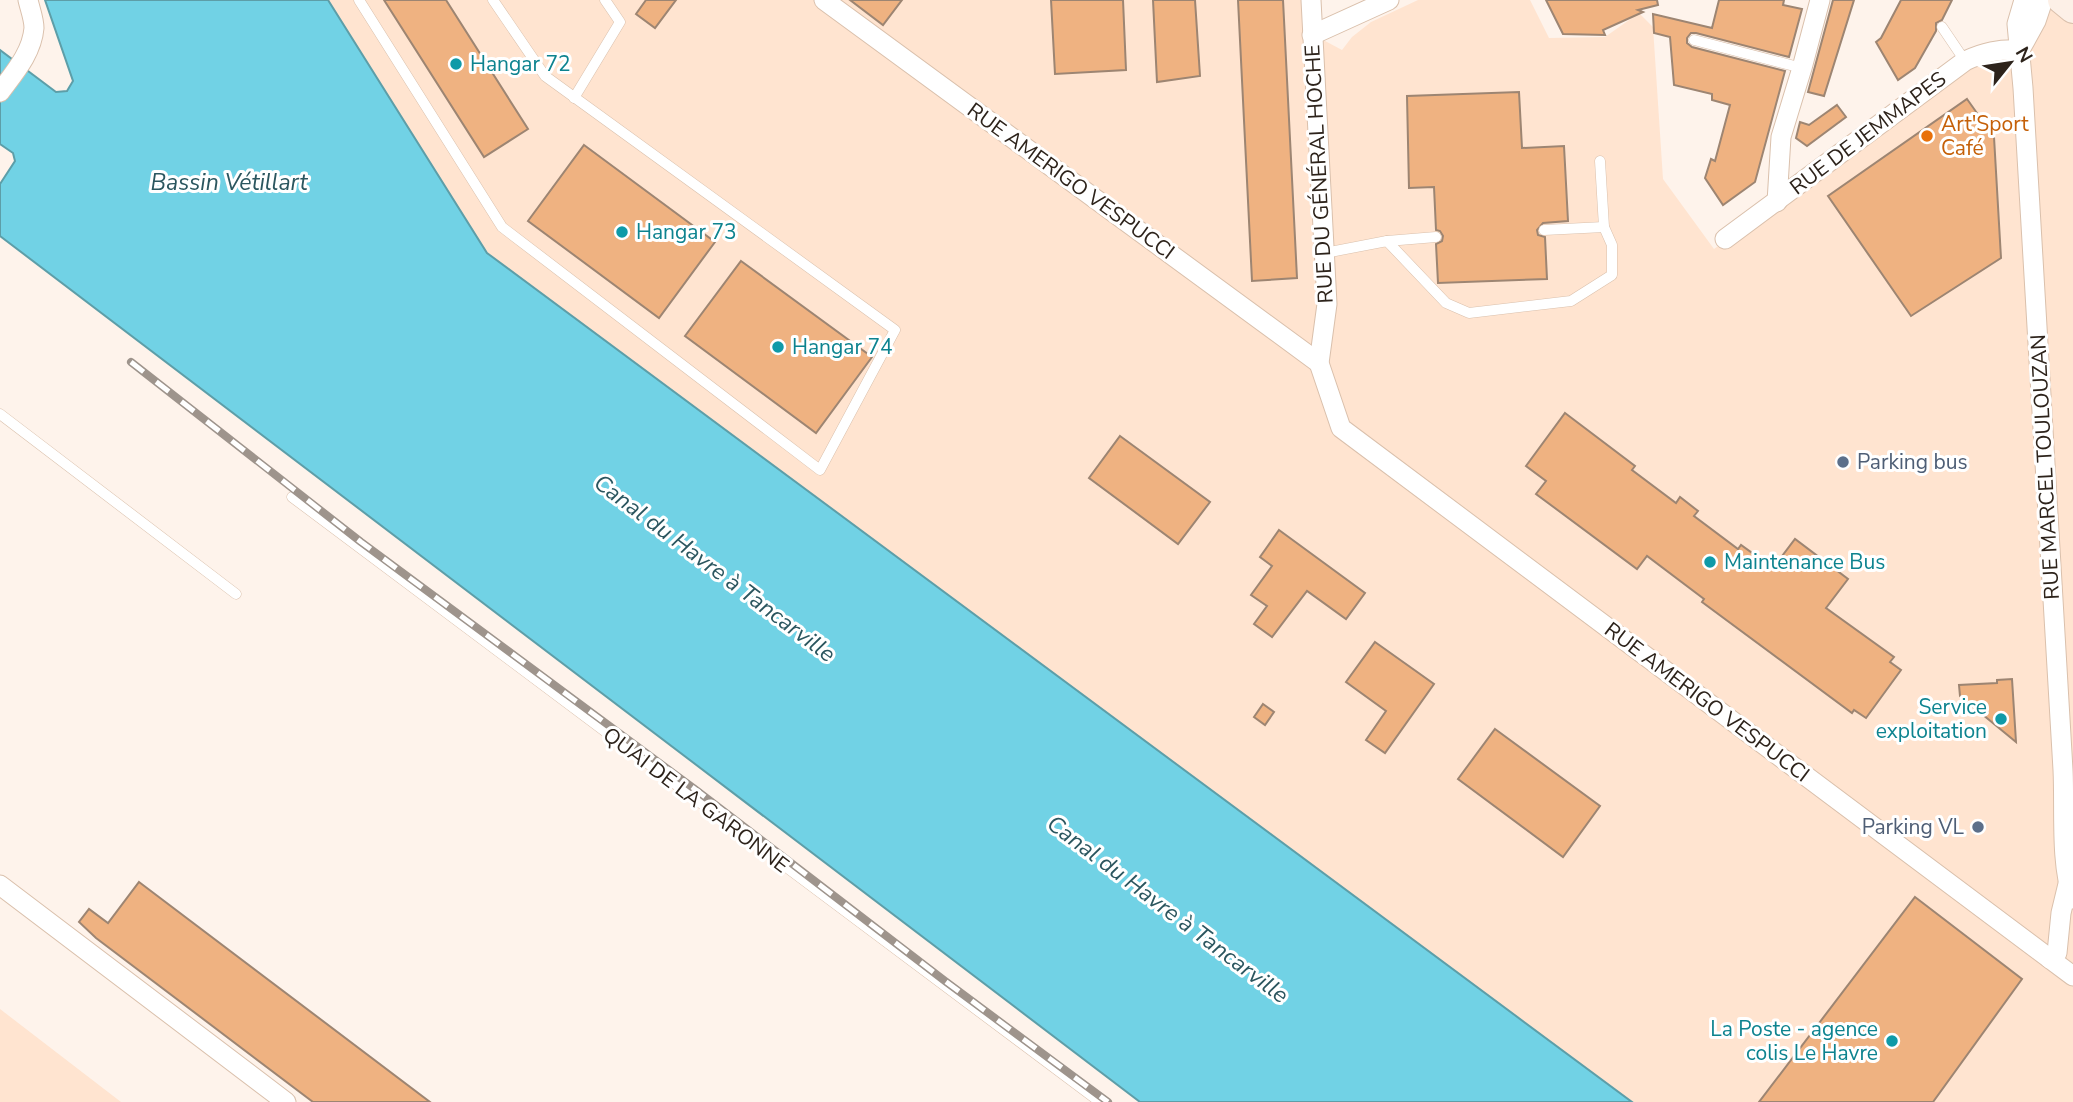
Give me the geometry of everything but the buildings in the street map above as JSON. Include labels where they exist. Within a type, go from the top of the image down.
[{"type":"main road","points":[[2062,0],[2073,9]]},
{"type":"street","points":[[0,92],[24,60],[34,26],[28,0]]},
{"type":"street","name":"RUE AMERIGO VESPUCCI","points":[[824,0],[1319,363]]},
{"type":"street","name":"RUE DU GÉNÉRAL HOCHE","points":[[1311,0],[1327,304],[1319,363],[1341,428]]},
{"type":"street","points":[[1312,34],[1389,0]]},
{"type":"street","points":[[1777,202],[1781,137],[1820,0]]},
{"type":"street","name":"RUE MARCEL TOULOUZAN","points":[[2024,0],[2017,24],[2070,892],[2061,913],[2057,953],[2050,959]]},
{"type":"street","points":[[2020,50],[2036,21],[2043,0]]},
{"type":"street","name":"RUE DE JEMMAPES","points":[[1725,239],[1965,61],[1981,53],[2000,49],[2020,50]]},
{"type":"street","name":"RUE AMERIGO VESPUCCI","points":[[1341,428],[2073,976]]},
{"type":"street","points":[[0,885],[286,1102]]},
{"type":"lane","points":[[359,0],[502,227],[820,470],[895,330],[545,76],[493,0]]},
{"type":"lane","points":[[574,98],[620,22],[605,0]]},
{"type":"lane","points":[[1942,27],[1965,61]]},
{"type":"lane","points":[[1694,40],[1802,68]]},
{"type":"lane","points":[[1387,241],[1446,303],[1469,313],[1571,301],[1612,275],[1612,246],[1604,227],[1600,160]]},
{"type":"lane","points":[[1544,230],[1604,227]]},
{"type":"lane","points":[[1325,253],[1387,241],[1436,237]]},
{"type":"lane","points":[[0,414],[236,594]]},
{"type":"lane","name":"QUAI DE LA GARONNE","points":[[292,497],[1100,1102]]},
{"type":"shaded area","points":[[328,0],[1311,0],[1312,34],[1342,50],[1352,37],[1371,22],[1418,0],[1530,0],[1549,38],[1605,37],[1639,13],[1653,27],[1663,179],[1714,249],[1965,61],[2020,50],[2022,1],[2073,0],[2073,1102],[1632,1102],[487,253]]},
{"type":"shaded area","points":[[0,1009],[121,1102],[0,1102]]},
{"type":"water","name":"Bassin Vétillart","points":[[45,0],[328,0],[487,253],[1632,1102],[1140,1102],[0,236],[0,184],[15,161],[13,153],[0,144],[0,50],[56,92],[67,91],[73,81]]},
{"type":"railway","points":[[131,362],[361,542],[696,790],[1108,1102]]},
{"type":"place","name":"Hangar 72","points":[[456,64]]},
{"type":"place","name":"Art'Sport Café","points":[[1927,136]]},
{"type":"place","name":"Hangar 73","points":[[622,232]]},
{"type":"place","name":"Hangar 74","points":[[778,347]]},
{"type":"place","name":"Parking bus","points":[[1843,462]]},
{"type":"place","name":"Maintenance Bus","points":[[1710,562]]},
{"type":"place","name":"Service exploitation","points":[[2001,719]]},
{"type":"place","name":"Parking VL","points":[[1978,827]]},
{"type":"place","name":"La Poste - agence colis Le Havre","points":[[1892,1041]]},
{"type":"water label","name":"Canal du Havre à Tancarville","points":[[715,568]]},
{"type":"water label","name":"Canal du Havre à Tancarville","points":[[1168,909]]}]
